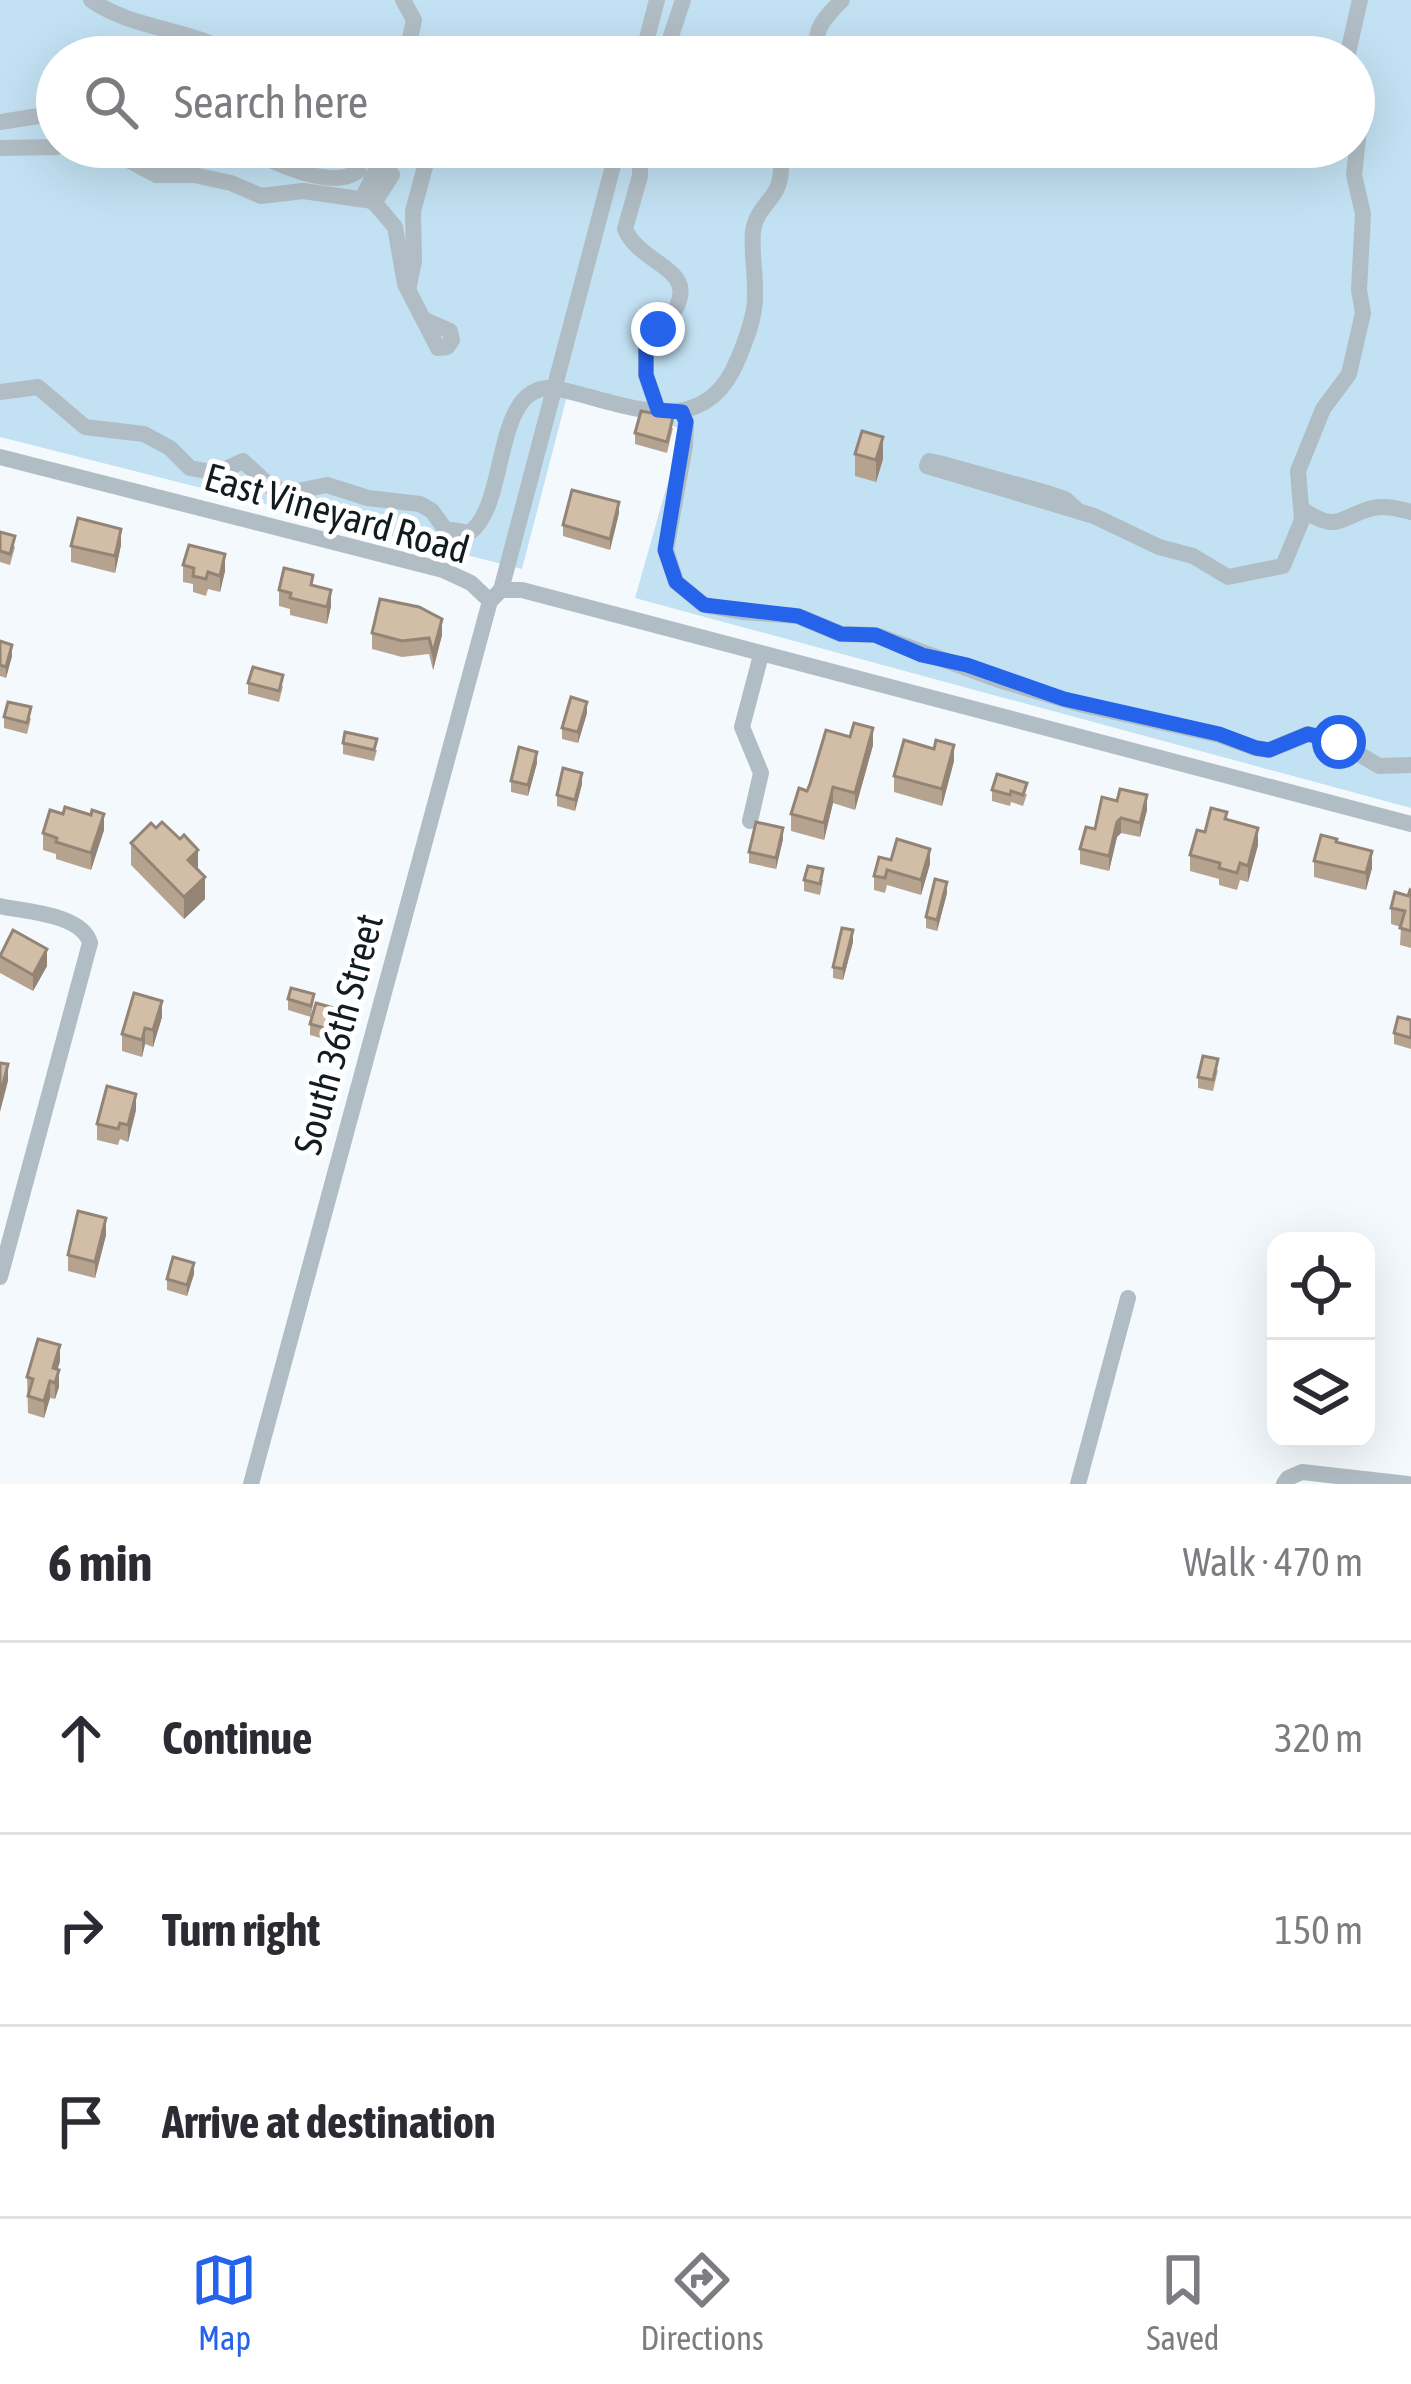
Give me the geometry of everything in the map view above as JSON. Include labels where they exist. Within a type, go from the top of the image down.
[{"type":"street","points":[[91,0],[124,19],[187,36]]},
{"type":"street","points":[[403,0],[414,20],[413,36]]},
{"type":"street","points":[[648,36],[657,0]]},
{"type":"street","points":[[671,36],[683,0]]},
{"type":"street","points":[[814,36],[821,21],[842,0]]},
{"type":"street","points":[[1352,36],[1360,0]]},
{"type":"street","points":[[0,122],[36,116]]},
{"type":"street","points":[[0,148],[36,147]]},
{"type":"street","points":[[142,168],[156,175],[206,178],[261,196],[292,190],[369,200],[395,227],[402,273],[425,320]]},
{"type":"street","points":[[292,168],[338,180],[358,168]]},
{"type":"street","points":[[410,293],[411,225],[424,168]]},
{"type":"street","name":"South 36th Street","points":[[250,1484],[612,168]]},
{"type":"street","points":[[640,168],[625,229],[638,251],[676,275],[680,285],[676,308],[646,343],[646,375],[658,410]]},
{"type":"street","points":[[0,392],[38,387],[85,428],[144,434],[203,473],[217,473],[243,461],[273,489],[297,491],[326,485],[368,498],[420,504],[445,529],[469,533],[483,517],[500,471],[509,424],[528,394],[542,387],[554,388],[627,409],[682,412],[724,386],[742,348],[755,298],[756,219],[780,180],[780,168]]},
{"type":"street","points":[[1077,510],[1065,499],[1047,493],[939,463],[929,461],[927,466],[1077,510],[1159,547],[1192,556],[1228,577],[1283,566],[1302,520],[1298,471],[1323,409],[1349,374],[1363,313],[1359,290],[1363,214],[1355,168]]},
{"type":"street","points":[[682,412],[685,446],[665,550],[676,582],[704,605],[798,616],[841,634],[875,635],[922,655],[967,665],[1064,699],[1219,734],[1256,748],[1269,750],[1308,734],[1339,742],[1379,766],[1411,765]]},
{"type":"street","name":"East Vineyard Road","points":[[0,457],[443,570],[495,596],[522,590],[1411,824]]},
{"type":"street","points":[[1302,509],[1327,524],[1380,506],[1411,512]]},
{"type":"street","points":[[749,820],[761,772],[742,728],[761,655]]},
{"type":"street","points":[[0,906],[76,924],[87,933],[89,943],[0,1277]]},
{"type":"street","points":[[1078,1484],[1128,1298]]},
{"type":"street","points":[[1284,1484],[1301,1472],[1408,1484]]},
{"type":"shaded area","points":[[0,0],[1411,0],[1411,808],[635,598],[683,429],[567,396],[522,569],[0,437]]},
{"type":"building","points":[[641,411],[673,417],[667,442],[635,433]]},
{"type":"building","points":[[862,431],[883,437],[876,460],[855,454]]},
{"type":"building","points":[[572,490],[619,502],[610,539],[563,525]]},
{"type":"building","points":[[78,518],[121,529],[115,556],[71,546]]},
{"type":"building","points":[[0,532],[15,536],[10,554],[0,551]]},
{"type":"building","points":[[189,545],[225,554],[220,576],[208,572],[206,579],[193,576],[194,568],[183,565]]},
{"type":"building","points":[[284,568],[313,575],[311,585],[331,590],[327,607],[290,598],[291,593],[279,590]]},
{"type":"building","points":[[380,599],[419,607],[442,619],[433,653],[429,638],[402,641],[372,633]]},
{"type":"building","points":[[0,641],[12,645],[6,667],[0,665]]},
{"type":"building","points":[[253,667],[283,675],[279,691],[248,683]]},
{"type":"building","points":[[571,697],[587,702],[578,732],[562,728]]},
{"type":"building","points":[[8,702],[31,707],[27,723],[4,717]]},
{"type":"building","points":[[854,723],[873,728],[855,793],[833,787],[824,823],[791,814],[799,788],[807,791],[810,784],[826,730],[850,737]]},
{"type":"building","points":[[345,732],[377,739],[374,750],[343,743]]},
{"type":"building","points":[[904,740],[934,749],[936,740],[954,745],[942,789],[894,776]]},
{"type":"building","points":[[519,747],[537,752],[528,785],[511,781]]},
{"type":"building","points":[[563,768],[582,773],[575,800],[557,795]]},
{"type":"building","points":[[997,774],[1027,783],[1023,795],[992,790]]},
{"type":"building","points":[[1120,789],[1147,795],[1140,823],[1121,818],[1117,822],[1109,856],[1080,849],[1086,827],[1095,829],[1102,797],[1117,801]]},
{"type":"building","points":[[65,807],[104,814],[91,853],[43,833],[50,810],[63,814]]},
{"type":"building","points":[[1211,808],[1227,812],[1225,819],[1258,828],[1248,866],[1240,863],[1237,873],[1190,855],[1197,830],[1205,832]]},
{"type":"building","points":[[162,822],[198,850],[188,860],[205,877],[184,897],[131,843],[151,823],[156,828]]},
{"type":"building","points":[[756,822],[783,828],[776,858],[749,852]]},
{"type":"building","points":[[1321,835],[1372,851],[1366,873],[1314,861]]},
{"type":"building","points":[[897,839],[930,849],[921,880],[887,870],[885,878],[874,876],[879,857],[891,860]]},
{"type":"building","points":[[808,866],[823,869],[820,884],[804,880]]},
{"type":"building","points":[[935,879],[947,882],[937,920],[926,917]]},
{"type":"building","points":[[1410,890],[1411,931],[1400,928],[1405,911],[1391,908],[1395,892],[1408,896]]},
{"type":"building","points":[[842,928],[853,930],[843,969],[833,967]]},
{"type":"building","points":[[13,930],[47,949],[33,975],[0,956]]},
{"type":"building","points":[[291,988],[314,994],[311,1006],[288,999]]},
{"type":"building","points":[[134,993],[162,1001],[153,1030],[145,1028],[142,1040],[122,1034]]},
{"type":"building","points":[[316,1003],[352,1013],[346,1034],[310,1024]]},
{"type":"building","points":[[1398,1017],[1411,1020],[1411,1038],[1394,1033]]},
{"type":"building","points":[[1203,1056],[1218,1059],[1213,1080],[1198,1077]]},
{"type":"building","points":[[0,1063],[8,1064],[0,1096]]},
{"type":"building","points":[[107,1086],[136,1094],[128,1125],[120,1123],[118,1129],[97,1124]]},
{"type":"building","points":[[78,1211],[106,1218],[95,1262],[68,1255]]},
{"type":"building","points":[[173,1257],[194,1263],[187,1285],[167,1279]]},
{"type":"building","points":[[38,1339],[60,1345],[53,1368],[59,1370],[44,1401],[28,1396],[33,1379],[27,1377]]},
{"type":"route","points":[[658,329],[646,343],[650,390],[658,410],[682,412],[686,422],[665,550],[676,582],[691,598],[742,612],[798,616],[841,634],[875,635],[922,655],[967,665],[999,680],[1083,705],[1148,716],[1256,748],[1269,750],[1308,734],[1339,742]]}]
